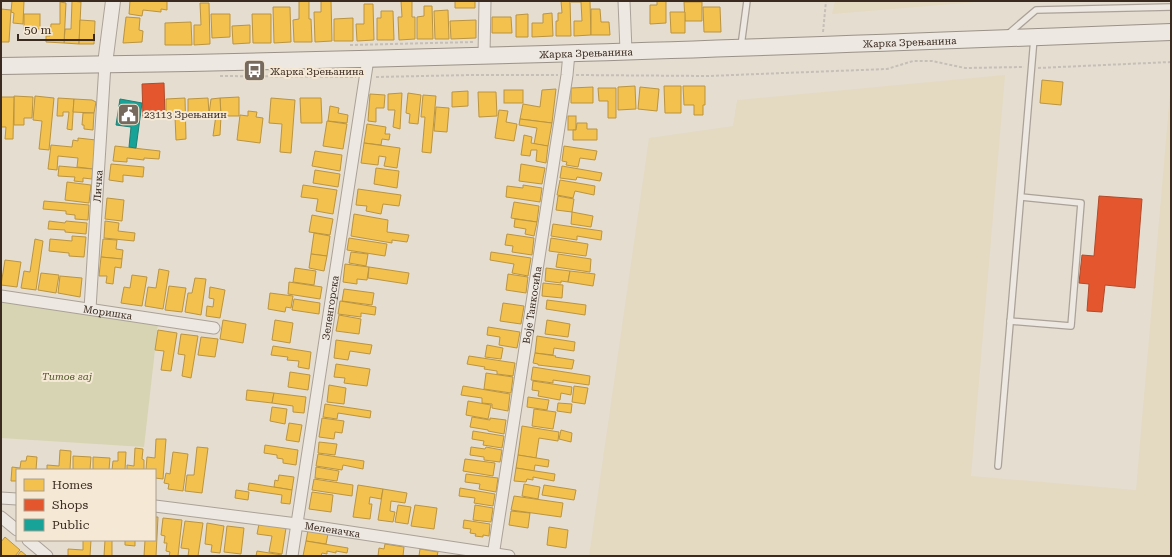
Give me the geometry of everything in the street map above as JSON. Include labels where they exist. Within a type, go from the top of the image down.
[{"type":"main road","name":"Жарка Зрењанина","points":[[1,66],[368,59],[822,46],[1171,32]]},
{"type":"street","points":[[105,64],[113,1]]},
{"type":"street","points":[[484,55],[485,1]]},
{"type":"street","points":[[624,1],[626,51]]},
{"type":"street","name":"Воје Танкосића","points":[[493,555],[567,75],[569,53]]},
{"type":"street","name":"Зеленгорска","points":[[292,556],[368,59]]},
{"type":"street","name":"Личка","points":[[90,309],[105,64]]},
{"type":"street","name":"Моришка","points":[[1,296],[214,328]]},
{"type":"street","points":[[1,498],[16,499]]},
{"type":"street","name":"Меленачка","points":[[156,506],[297,524],[493,555],[509,556]]},
{"type":"street","points":[[1,517],[16,529]]},
{"type":"street","points":[[29,541],[47,556]]},
{"type":"lane","points":[[741,48],[747,1]]},
{"type":"lane","points":[[1004,38],[1036,10],[1171,6]]},
{"type":"lane","points":[[998,466],[1034,37]]},
{"type":"lane","points":[[1010,321],[1071,326],[1081,202],[1021,197]]},
{"type":"path","points":[[822,46],[826,1]]},
{"type":"path","points":[[217,76],[365,77],[470,74],[709,76],[887,69],[913,61],[932,61],[965,68],[1032,68],[1171,62]]},
{"type":"shaded area","points":[[835,1],[988,1],[832,14]]},
{"type":"shaded area","points":[[1005,75],[971,476],[1136,490],[1171,81],[1171,556],[589,556],[649,138],[733,126],[737,100]]},
{"type":"green space","name":"Титов гај","points":[[1,299],[158,323],[144,447],[1,438]]},
{"type":"building: Homes","points":[[12,1],[24,1],[23,24],[13,23],[14,13],[11,12]]},
{"type":"building: Homes","points":[[72,1],[81,2],[79,44],[64,43],[65,29],[71,29]]},
{"type":"building: Homes","points":[[130,1],[167,1],[167,10],[161,9],[161,12],[143,10],[142,16],[129,14]]},
{"type":"building: Homes","points":[[299,1],[309,1],[309,19],[311,19],[312,42],[294,42],[293,20],[299,19]]},
{"type":"building: Homes","points":[[321,1],[331,1],[332,41],[315,42],[314,12],[321,12]]},
{"type":"building: Homes","points":[[401,1],[412,1],[412,17],[415,17],[415,39],[399,40],[398,17],[402,17]]},
{"type":"building: Homes","points":[[455,1],[475,1],[475,8],[455,8]]},
{"type":"building: Homes","points":[[561,1],[570,1],[571,36],[556,36],[556,21],[558,21],[558,13],[562,13]]},
{"type":"building: Homes","points":[[571,1],[590,1],[591,35],[574,36],[574,21],[582,21],[581,2]]},
{"type":"building: Homes","points":[[657,1],[666,1],[666,23],[650,24],[650,5],[657,5]]},
{"type":"building: Homes","points":[[60,2],[66,3],[64,43],[46,42],[46,36],[50,36],[51,24],[60,24]]},
{"type":"building: Homes","points":[[684,2],[702,2],[702,21],[685,21]]},
{"type":"building: Homes","points":[[200,3],[209,3],[210,44],[194,45],[194,25],[201,25]]},
{"type":"building: Homes","points":[[364,4],[373,4],[374,40],[357,41],[356,24],[364,24]]},
{"type":"building: Homes","points":[[424,6],[432,6],[433,39],[417,39],[417,17],[424,16]]},
{"type":"building: Homes","points":[[273,7],[290,7],[291,42],[274,43]]},
{"type":"building: Homes","points":[[703,7],[720,7],[721,32],[704,32]]},
{"type":"building: Homes","points":[[1,9],[11,10],[9,42],[1,42]]},
{"type":"building: Homes","points":[[591,9],[600,9],[601,22],[609,22],[610,35],[591,35]]},
{"type":"building: Homes","points":[[448,10],[449,39],[435,39],[434,11]]},
{"type":"building: Homes","points":[[381,11],[393,11],[394,40],[377,40],[377,18],[381,18]]},
{"type":"building: Homes","points":[[670,12],[685,12],[685,33],[671,33]]},
{"type":"building: Homes","points":[[552,13],[553,36],[532,37],[532,23],[543,23],[543,14]]},
{"type":"building: Homes","points":[[24,14],[40,14],[40,29],[24,29]]},
{"type":"building: Homes","points":[[211,14],[230,14],[230,37],[212,38]]},
{"type":"building: Homes","points":[[252,14],[271,14],[271,43],[253,43]]},
{"type":"building: Homes","points":[[528,14],[528,37],[516,37],[516,15]]},
{"type":"building: Homes","points":[[126,17],[140,18],[139,30],[143,31],[142,42],[123,43]]},
{"type":"building: Homes","points":[[492,17],[511,17],[512,33],[492,33]]},
{"type":"building: Homes","points":[[353,18],[353,41],[334,41],[334,19]]},
{"type":"building: Homes","points":[[80,20],[95,21],[94,44],[79,44]]},
{"type":"building: Homes","points":[[476,20],[476,38],[451,39],[450,21]]},
{"type":"building: Homes","points":[[191,22],[192,45],[165,45],[165,23]]},
{"type":"building: Homes","points":[[250,25],[250,43],[233,44],[232,26]]},
{"type":"building: Homes","points":[[1042,80],[1063,82],[1061,105],[1040,103]]},
{"type":"building: Homes","points":[[635,86],[636,109],[618,110],[618,87]]},
{"type":"building: Homes","points":[[664,86],[681,86],[681,113],[665,113]]},
{"type":"building: Homes","points":[[683,86],[705,86],[705,105],[703,105],[703,115],[694,115],[694,105],[684,105]]},
{"type":"building: Homes","points":[[593,87],[593,103],[571,103],[571,88]]},
{"type":"building: Homes","points":[[640,87],[659,89],[657,111],[638,109]]},
{"type":"building: Homes","points":[[598,88],[616,88],[616,118],[608,118],[608,101],[599,101]]},
{"type":"building: Homes","points":[[556,89],[552,123],[520,119],[523,104],[540,107],[542,90]]},
{"type":"building: Homes","points":[[504,90],[523,90],[523,103],[504,103]]},
{"type":"building: Homes","points":[[468,91],[468,106],[452,107],[452,92]]},
{"type":"building: Homes","points":[[478,92],[496,92],[497,116],[479,117]]},
{"type":"building: Homes","points":[[402,93],[400,129],[393,127],[395,110],[388,110],[388,94]]},
{"type":"building: Homes","points":[[408,93],[421,95],[418,124],[409,123],[410,114],[406,113]]},
{"type":"building: Homes","points":[[370,94],[385,95],[384,108],[376,108],[376,122],[368,121]]},
{"type":"building: Homes","points":[[423,95],[436,96],[431,153],[422,152],[425,117],[421,117]]},
{"type":"building: Homes","points":[[14,96],[33,97],[32,118],[24,118],[24,125],[14,125]]},
{"type":"building: Homes","points":[[35,96],[54,98],[49,150],[39,149],[42,121],[33,120]]},
{"type":"building: Homes","points":[[1,97],[14,97],[13,139],[5,139],[6,127],[1,127]]},
{"type":"building: Homes","points":[[239,97],[239,116],[221,116],[220,98]]},
{"type":"building: Homes","points":[[58,98],[74,99],[72,130],[67,129],[69,112],[63,112],[63,116],[57,116]]},
{"type":"building: Homes","points":[[185,98],[186,139],[176,140],[175,117],[166,117],[166,99]]},
{"type":"building: Homes","points":[[208,98],[209,114],[188,114],[188,99]]},
{"type":"building: Homes","points":[[220,98],[220,135],[213,136],[216,115],[209,114],[211,99]]},
{"type":"building: Homes","points":[[271,98],[295,100],[291,153],[280,152],[282,124],[269,123]]},
{"type":"building: Homes","points":[[300,98],[321,98],[322,123],[301,123]]},
{"type":"building: Homes","points":[[74,99],[92,100],[96,102],[94,113],[73,112]]},
{"type":"building: Homes","points":[[330,106],[339,108],[338,113],[348,115],[347,123],[328,121]]},
{"type":"building: Homes","points":[[436,107],[449,108],[447,132],[434,131]]},
{"type":"building: Homes","points":[[499,110],[508,111],[506,122],[517,124],[514,141],[495,138]]},
{"type":"building: Homes","points":[[248,111],[257,112],[256,117],[263,118],[260,143],[237,140],[240,115],[248,116]]},
{"type":"building: Homes","points":[[83,113],[94,113],[93,130],[84,129],[84,125],[82,125]]},
{"type":"building: Homes","points":[[568,116],[576,116],[576,130],[568,130]]},
{"type":"building: Homes","points":[[520,119],[552,123],[548,146],[534,144],[537,128],[519,125]]},
{"type":"building: Homes","points":[[327,121],[347,124],[343,149],[323,146]]},
{"type":"building: Homes","points":[[577,123],[587,123],[587,129],[597,129],[597,140],[573,140],[573,130],[576,130]]},
{"type":"building: Homes","points":[[367,124],[386,127],[385,134],[390,134],[389,140],[382,139],[381,145],[364,143]]},
{"type":"building: Homes","points":[[524,135],[532,137],[531,143],[548,146],[546,163],[536,161],[537,150],[531,150],[530,156],[521,155]]},
{"type":"building: Homes","points":[[78,138],[96,140],[93,169],[77,167],[78,158],[58,156],[57,170],[48,169],[51,145],[72,147],[73,140],[78,141]]},
{"type":"building: Homes","points":[[364,143],[400,148],[397,168],[384,166],[386,157],[379,156],[378,165],[361,163]]},
{"type":"building: Homes","points":[[115,146],[160,151],[159,159],[144,158],[144,160],[127,158],[127,162],[113,161]]},
{"type":"building: Homes","points":[[564,146],[597,151],[595,160],[580,158],[578,167],[566,165],[567,162],[562,161]]},
{"type":"building: Homes","points":[[315,151],[342,155],[340,171],[312,166]]},
{"type":"building: Homes","points":[[111,164],[144,167],[143,177],[123,175],[123,182],[109,180]]},
{"type":"building: Homes","points":[[521,164],[545,168],[542,184],[519,181]]},
{"type":"building: Homes","points":[[59,166],[93,169],[92,179],[83,178],[83,182],[74,181],[75,177],[58,176]]},
{"type":"building: Homes","points":[[562,166],[602,173],[600,181],[577,177],[576,180],[560,178]]},
{"type":"building: Homes","points":[[376,168],[399,171],[397,188],[374,184]]},
{"type":"building: Homes","points":[[315,170],[340,174],[338,187],[313,183]]},
{"type":"building: Homes","points":[[560,180],[595,186],[594,195],[575,191],[573,198],[557,195]]},
{"type":"building: Homes","points":[[67,182],[91,185],[89,203],[65,200]]},
{"type":"building: Homes","points":[[303,185],[337,190],[333,214],[316,211],[318,199],[301,197]]},
{"type":"building: Homes","points":[[523,185],[542,188],[540,202],[506,197],[507,186],[523,188]]},
{"type":"building: Homes","points":[[358,189],[401,195],[399,206],[383,204],[381,214],[366,211],[367,206],[356,205]]},
{"type":"building: Homes","points":[[558,196],[574,199],[572,212],[556,210]]},
{"type":"building: Homes","points":[[107,198],[124,200],[122,221],[105,219]]},
{"type":"building: Homes","points":[[44,201],[89,205],[88,220],[75,219],[75,215],[66,214],[66,211],[43,209]]},
{"type":"building: Homes","points":[[514,202],[539,206],[537,222],[511,218]]},
{"type":"building: Homes","points":[[572,212],[593,216],[591,227],[571,224]]},
{"type":"building: Homes","points":[[354,214],[388,220],[387,232],[409,235],[407,242],[392,240],[392,243],[351,236]]},
{"type":"building: Homes","points":[[312,215],[333,219],[330,235],[309,232]]},
{"type":"building: Homes","points":[[515,219],[537,222],[534,236],[525,234],[526,229],[514,227]]},
{"type":"building: Homes","points":[[49,221],[87,223],[86,234],[65,232],[65,230],[48,229]]},
{"type":"building: Homes","points":[[105,221],[119,223],[118,231],[135,233],[134,241],[104,238]]},
{"type":"building: Homes","points":[[553,224],[602,231],[601,240],[577,236],[577,240],[551,236]]},
{"type":"building: Homes","points":[[314,233],[330,236],[327,256],[311,254]]},
{"type":"building: Homes","points":[[507,234],[534,238],[532,255],[512,252],[513,246],[505,245]]},
{"type":"building: Homes","points":[[72,236],[86,237],[84,257],[69,256],[69,253],[49,251],[50,239],[72,241]]},
{"type":"building: Homes","points":[[349,238],[387,244],[385,256],[347,250]]},
{"type":"building: Homes","points":[[551,238],[588,244],[586,256],[549,251]]},
{"type":"building: Homes","points":[[35,239],[43,241],[36,290],[21,288],[24,271],[30,272]]},
{"type":"building: Homes","points":[[103,239],[117,240],[116,249],[123,250],[122,259],[101,257]]},
{"type":"building: Homes","points":[[351,252],[368,254],[366,266],[349,263]]},
{"type":"building: Homes","points":[[491,252],[531,258],[528,276],[512,273],[514,264],[490,260]]},
{"type":"building: Homes","points":[[311,254],[327,256],[324,271],[309,268]]},
{"type":"building: Homes","points":[[558,254],[591,259],[590,272],[556,267]]},
{"type":"building: Homes","points":[[101,257],[122,259],[121,268],[115,267],[113,284],[106,283],[107,276],[99,276]]},
{"type":"building: Homes","points":[[5,260],[21,262],[17,287],[1,285]]},
{"type":"building: Homes","points":[[345,264],[369,267],[367,280],[357,279],[357,284],[343,282]]},
{"type":"building: Homes","points":[[369,267],[409,273],[407,284],[368,278]]},
{"type":"building: Homes","points":[[295,268],[316,271],[314,285],[293,282]]},
{"type":"building: Homes","points":[[546,268],[570,271],[568,282],[561,281],[561,283],[545,281]]},
{"type":"building: Homes","points":[[159,269],[169,271],[163,309],[145,306],[148,287],[156,288]]},
{"type":"building: Homes","points":[[570,271],[595,274],[593,286],[568,282]]},
{"type":"building: Homes","points":[[41,273],[59,275],[56,293],[38,290]]},
{"type":"building: Homes","points":[[508,274],[528,277],[526,293],[506,290]]},
{"type":"building: Homes","points":[[132,275],[147,277],[142,306],[121,303],[124,287],[130,288]]},
{"type":"building: Homes","points":[[60,276],[82,278],[80,297],[58,293]]},
{"type":"building: Homes","points":[[195,278],[206,279],[201,315],[185,312],[188,293],[192,293]]},
{"type":"building: Homes","points":[[289,282],[322,287],[320,299],[288,294]]},
{"type":"building: Homes","points":[[543,283],[563,285],[562,298],[542,296]]},
{"type":"building: Homes","points":[[169,286],[186,288],[182,312],[165,310]]},
{"type":"building: Homes","points":[[210,287],[225,290],[220,318],[206,316],[207,306],[213,307],[214,299],[209,298]]},
{"type":"building: Homes","points":[[344,289],[374,293],[372,305],[342,301]]},
{"type":"building: Homes","points":[[270,293],[293,296],[291,308],[286,307],[285,312],[268,309]]},
{"type":"building: Homes","points":[[294,299],[320,303],[319,314],[292,310]]},
{"type":"building: Homes","points":[[547,300],[586,305],[585,315],[546,309]]},
{"type":"building: Homes","points":[[340,301],[376,307],[375,315],[361,313],[361,317],[338,314]]},
{"type":"building: Homes","points":[[503,303],[524,306],[521,324],[500,321]]},
{"type":"building: Homes","points":[[339,315],[361,319],[359,334],[336,331]]},
{"type":"building: Homes","points":[[223,320],[246,324],[243,343],[220,339]]},
{"type":"building: Homes","points":[[275,320],[293,323],[290,343],[272,340]]},
{"type":"building: Homes","points":[[547,320],[570,324],[568,337],[545,334]]},
{"type":"building: Homes","points":[[488,327],[520,332],[517,348],[499,345],[500,337],[487,335]]},
{"type":"building: Homes","points":[[158,330],[177,333],[171,371],[161,370],[164,351],[155,350]]},
{"type":"building: Homes","points":[[181,334],[198,336],[191,378],[182,376],[185,355],[178,354]]},
{"type":"building: Homes","points":[[537,336],[575,342],[574,351],[554,348],[553,355],[535,353]]},
{"type":"building: Homes","points":[[201,337],[218,339],[215,357],[198,355]]},
{"type":"building: Homes","points":[[336,340],[372,345],[370,354],[350,351],[348,360],[334,358]]},
{"type":"building: Homes","points":[[487,345],[503,348],[501,359],[485,357]]},
{"type":"building: Homes","points":[[273,346],[311,352],[309,369],[298,367],[299,361],[287,360],[288,357],[271,355]]},
{"type":"building: Homes","points":[[535,353],[574,360],[572,369],[538,365],[533,363]]},
{"type":"building: Homes","points":[[469,356],[515,363],[513,376],[497,374],[497,371],[484,369],[485,367],[467,364]]},
{"type":"building: Homes","points":[[336,364],[370,369],[367,386],[344,383],[345,378],[334,377]]},
{"type":"building: Homes","points":[[533,367],[590,376],[589,385],[553,380],[553,383],[531,380]]},
{"type":"building: Homes","points":[[290,372],[310,375],[308,390],[288,387]]},
{"type":"building: Homes","points":[[486,373],[513,377],[511,393],[484,389]]},
{"type":"building: Homes","points":[[533,381],[572,387],[571,395],[561,393],[560,400],[538,396],[539,391],[532,390]]},
{"type":"building: Homes","points":[[329,385],[346,388],[344,404],[327,402]]},
{"type":"building: Homes","points":[[463,386],[510,394],[508,411],[492,408],[492,404],[482,403],[482,398],[461,395]]},
{"type":"building: Homes","points":[[574,386],[588,388],[585,404],[572,402]]},
{"type":"building: Homes","points":[[247,390],[274,393],[272,403],[246,400]]},
{"type":"building: Homes","points":[[274,393],[306,397],[304,413],[293,412],[293,406],[272,403]]},
{"type":"building: Homes","points":[[528,397],[549,400],[547,410],[527,407]]},
{"type":"building: Homes","points":[[468,401],[491,405],[488,419],[466,415]]},
{"type":"building: Homes","points":[[558,403],[572,404],[571,413],[557,411]]},
{"type":"building: Homes","points":[[325,404],[371,411],[370,418],[338,413],[337,419],[323,417]]},
{"type":"building: Homes","points":[[272,407],[287,409],[285,424],[270,421]]},
{"type":"building: Homes","points":[[534,409],[556,412],[553,429],[532,426]]},
{"type":"building: Homes","points":[[472,417],[490,420],[490,418],[506,420],[504,434],[470,427]]},
{"type":"building: Homes","points":[[322,418],[344,421],[342,433],[335,432],[334,439],[319,437]]},
{"type":"building: Homes","points":[[289,423],[302,425],[299,442],[286,440]]},
{"type":"building: Homes","points":[[522,426],[559,432],[558,441],[539,438],[536,458],[518,455]]},
{"type":"building: Homes","points":[[561,430],[572,433],[571,442],[559,439]]},
{"type":"building: Homes","points":[[473,431],[504,436],[502,448],[483,445],[484,441],[472,439]]},
{"type":"building: Homes","points":[[156,439],[166,439],[163,479],[156,478],[156,469],[146,469],[147,457],[155,458]]},
{"type":"building: Homes","points":[[319,442],[337,444],[335,455],[318,453]]},
{"type":"building: Homes","points":[[265,445],[298,450],[296,465],[283,463],[283,459],[277,458],[277,455],[264,453]]},
{"type":"building: Homes","points":[[197,447],[208,448],[202,493],[185,491],[187,475],[194,475]]},
{"type":"building: Homes","points":[[471,447],[485,449],[486,447],[502,450],[500,462],[484,460],[484,457],[470,455]]},
{"type":"building: Homes","points":[[135,448],[143,449],[142,459],[144,460],[144,469],[127,469],[127,465],[134,466]]},
{"type":"building: Homes","points":[[60,450],[71,451],[70,469],[47,469],[47,465],[59,466]]},
{"type":"building: Homes","points":[[118,452],[126,452],[125,469],[112,469],[113,461],[118,461]]},
{"type":"building: Homes","points":[[173,452],[188,454],[183,491],[168,489],[169,484],[164,483],[166,473],[170,474]]},
{"type":"building: Homes","points":[[318,454],[364,461],[363,469],[343,465],[342,470],[316,466]]},
{"type":"building: Homes","points":[[518,455],[549,460],[548,467],[535,465],[534,471],[516,468]]},
{"type":"building: Homes","points":[[27,456],[37,457],[36,469],[16,469],[16,481],[11,481],[12,467],[20,468],[21,461],[26,461]]},
{"type":"building: Homes","points":[[73,456],[91,457],[90,469],[73,469]]},
{"type":"building: Homes","points":[[93,457],[110,458],[109,469],[93,469]]},
{"type":"building: Homes","points":[[465,459],[495,463],[493,476],[463,471]]},
{"type":"building: Homes","points":[[316,467],[339,471],[337,481],[315,478]]},
{"type":"building: Homes","points":[[516,468],[555,474],[554,481],[533,477],[533,480],[527,479],[526,482],[514,481]]},
{"type":"building: Homes","points":[[466,474],[498,478],[496,492],[479,489],[480,484],[465,482]]},
{"type":"building: Homes","points":[[279,475],[294,477],[292,490],[274,487],[275,480],[278,481]]},
{"type":"building: Homes","points":[[314,479],[353,485],[352,496],[312,490]]},
{"type":"building: Homes","points":[[249,483],[292,490],[290,504],[281,503],[282,495],[248,490]]},
{"type":"building: Homes","points":[[524,484],[540,487],[538,499],[522,496]]},
{"type":"building: Homes","points":[[358,485],[383,489],[381,499],[370,497],[369,504],[372,504],[370,519],[353,517]]},
{"type":"building: Homes","points":[[544,485],[576,490],[574,500],[542,495]]},
{"type":"building: Homes","points":[[460,488],[495,494],[493,506],[474,503],[475,498],[459,496]]},
{"type":"building: Homes","points":[[383,489],[407,493],[405,503],[391,501],[390,511],[395,512],[393,522],[378,520]]},
{"type":"building: Homes","points":[[236,490],[249,492],[248,500],[235,498]]},
{"type":"building: Homes","points":[[312,492],[333,495],[331,512],[309,509]]},
{"type":"building: Homes","points":[[514,496],[563,503],[561,517],[511,510]]},
{"type":"building: Homes","points":[[398,505],[411,507],[408,524],[395,522]]},
{"type":"building: Homes","points":[[415,505],[437,508],[434,529],[411,526]]},
{"type":"building: Homes","points":[[475,505],[493,508],[491,522],[473,520]]},
{"type":"building: Homes","points":[[511,511],[530,513],[528,528],[509,525]]},
{"type":"building: Homes","points":[[156,517],[158,517],[156,556],[144,556],[145,541],[156,541]]},
{"type":"building: Homes","points":[[163,518],[182,520],[178,556],[169,556],[170,552],[166,551],[167,543],[164,543],[165,536],[161,535]]},
{"type":"building: Homes","points":[[464,520],[490,524],[489,536],[475,536],[476,534],[470,533],[471,529],[463,528]]},
{"type":"building: Homes","points":[[185,521],[203,523],[198,556],[188,556],[189,549],[181,548]]},
{"type":"building: Homes","points":[[207,523],[224,526],[220,553],[211,552],[212,545],[205,544]]},
{"type":"building: Homes","points":[[259,524],[286,528],[282,554],[269,552],[272,536],[257,534]]},
{"type":"building: Homes","points":[[227,526],[244,528],[241,554],[224,552]]},
{"type":"building: Homes","points":[[549,527],[568,530],[566,548],[547,545]]},
{"type":"building: Homes","points":[[308,530],[328,534],[326,544],[306,541]]},
{"type":"building: Homes","points":[[5,537],[20,550],[15,556],[1,556],[1,542]]},
{"type":"building: Homes","points":[[83,541],[91,541],[90,556],[68,556],[68,549],[83,550]]},
{"type":"building: Homes","points":[[105,541],[112,541],[112,556],[104,556]]},
{"type":"building: Homes","points":[[125,541],[135,541],[135,546],[125,545]]},
{"type":"building: Homes","points":[[306,541],[348,548],[347,553],[327,551],[327,554],[322,553],[321,556],[303,556]]},
{"type":"building: Homes","points":[[385,544],[404,547],[403,556],[378,556],[379,548],[384,549]]},
{"type":"building: Homes","points":[[420,549],[438,552],[437,556],[419,556]]},
{"type":"building: Homes","points":[[21,551],[27,556],[17,556]]},
{"type":"building: Homes","points":[[257,551],[282,555],[282,556],[256,556]]},
{"type":"building: Shops","points":[[164,83],[165,118],[143,118],[142,84]]},
{"type":"building: Shops","points":[[1099,196],[1142,199],[1135,288],[1105,285],[1102,312],[1087,311],[1089,284],[1079,283],[1082,255],[1094,256]]},
{"type":"building: Public","name":"23113 Зрењанин","points":[[120,99],[142,103],[136,148],[129,147],[131,127],[116,125]]},
{"type":"place","name":"Жарка Зрењанина","points":[[255,71]]},
{"type":"place","name":"23113 Зрењанин","points":[[129,114]]}]
